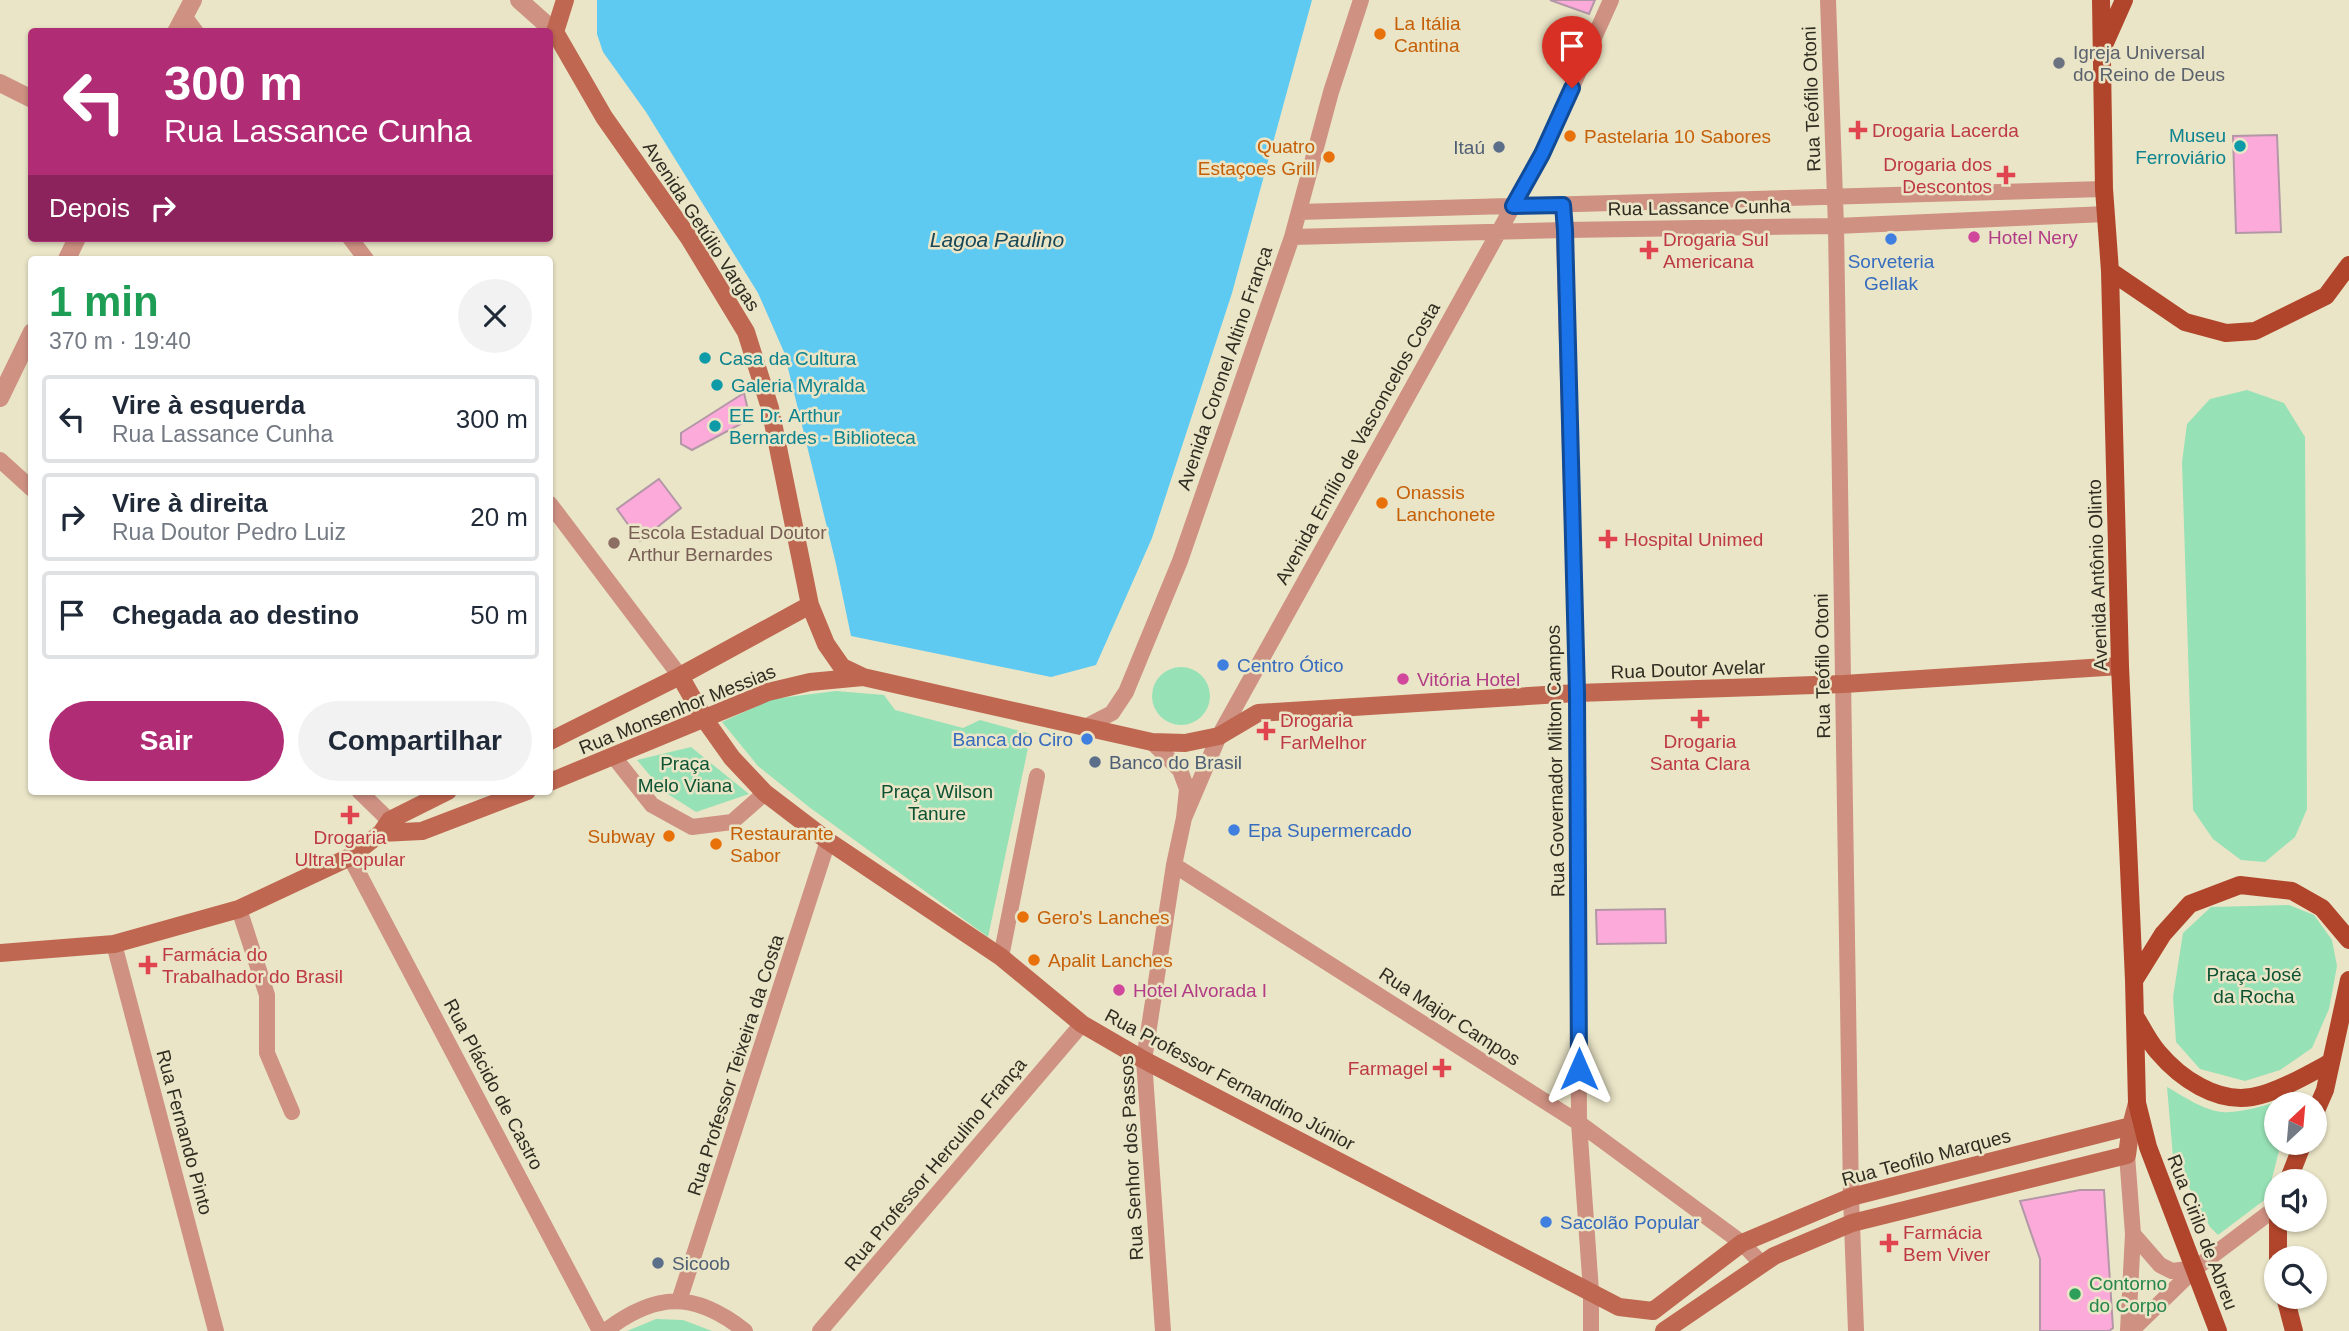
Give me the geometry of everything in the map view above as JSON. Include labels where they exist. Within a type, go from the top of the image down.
[{"type":"main road","points":[[555,32],[565,0]]},
{"type":"main road","name":"Avenida Antônio Olinto","points":[[2101,0],[2104,189],[2110,271],[2120,666],[2137,1103],[2148,1147]]},
{"type":"main road","points":[[2102,51],[2124,0]]},
{"type":"main road","name":"Avenida Getúlio Vargas","points":[[555,32],[604,117],[689,238],[746,332],[770,408],[810,605],[825,644],[842,667],[863,677]]},
{"type":"main road","points":[[2110,271],[2185,322],[2226,333],[2255,331],[2326,296],[2349,265]]},
{"type":"main road","name":"Rua Monsenhor Messias","points":[[553,740],[680,676],[810,605]]},
{"type":"main road","name":"Rua Doutor Avelar","points":[[1219,737],[1258,713],[1577,693],[1843,684],[2120,666]]},
{"type":"main road","name":"Rua Professor Fernandino Júnior","points":[[680,676],[705,720],[732,758],[765,793],[828,841],[1001,957],[1082,1024],[1144,1060],[1619,1307],[1653,1311]]},
{"type":"main road","points":[[863,677],[1152,742],[1185,743],[1219,737]]},
{"type":"main road","name":"Rua Monsenhor Messias","points":[[553,781],[768,692],[810,682],[863,677]]},
{"type":"main road","points":[[0,953],[114,944],[239,908],[350,857],[442,795]]},
{"type":"main road","points":[[391,829],[422,831],[516,795]]},
{"type":"main road","points":[[2134,980],[2163,934],[2190,904],[2240,885],[2292,891],[2322,908],[2349,940]]},
{"type":"main road","points":[[2324,1092],[2349,980]]},
{"type":"main road","points":[[2135,1016],[2157,1052],[2185,1077],[2217,1096],[2252,1097],[2302,1079],[2331,1062]]},
{"type":"main road","points":[[1664,1331],[1774,1256],[1852,1223],[2127,1155],[2137,1103]]},
{"type":"main road","name":"Rua Teofilo Marques","points":[[1653,1311],[1742,1243],[1851,1197],[2131,1126]]},
{"type":"main road","name":"Rua Cirilo de Abreu","points":[[2148,1147],[2218,1331]]},
{"type":"main road","points":[[2288,1309],[2294,1331]]},
{"type":"street","points":[[519,0],[550,28]]},
{"type":"street","name":"Avenida Coronel Altino França","points":[[1085,727],[1112,713],[1126,692],[1180,561],[1292,237],[1331,92],[1361,0]]},
{"type":"street","name":"Avenida Emílio de Vasconcelos Costa","points":[[1219,737],[1542,154],[1611,0]]},
{"type":"street","name":"Rua Teófilo Otoni","points":[[1828,0],[1836,196],[1851,1197],[1856,1331]]},
{"type":"street","points":[[0,83],[28,97]]},
{"type":"street","name":"Rua Lassance Cunha","points":[[1299,212],[2104,189]]},
{"type":"street","name":"Rua Governador Milton Campos","points":[[1563,205],[1577,693],[1579,1123],[1591,1291],[1591,1331]]},
{"type":"street","name":"Rua Lassance Cunha","points":[[1292,237],[1836,226],[2106,214]]},
{"type":"street","points":[[353,242],[364,256]]},
{"type":"street","points":[[0,398],[28,340]]},
{"type":"street","points":[[0,460],[28,485]]},
{"type":"street","points":[[553,508],[680,676]]},
{"type":"street","name":"Rua Senhor dos Passos","points":[[1184,818],[1219,737]]},
{"type":"street","name":"Rua Senhor dos Passos","points":[[1152,742],[1180,770],[1186,789],[1184,818],[1174,865],[1144,1060],[1163,1331]]},
{"type":"street","points":[[614,757],[652,805],[692,827],[732,822],[765,793]]},
{"type":"street","points":[[1001,957],[1038,776]]},
{"type":"street","points":[[362,795],[391,829]]},
{"type":"street","name":"Rua Professor Teixeira da Costa","points":[[679,1301],[828,841]]},
{"type":"street","name":"Rua Plácido de Castro","points":[[350,857],[600,1331]]},
{"type":"street","name":"Rua Major Campos","points":[[1174,865],[1579,1123],[1742,1243],[1762,1264]]},
{"type":"street","points":[[239,908],[267,995],[268,1052],[292,1112]]},
{"type":"street","name":"Rua Fernando Pinto","points":[[114,944],[216,1331]]},
{"type":"street","name":"Rua Professor Herculino França","points":[[820,1331],[1082,1024]]},
{"type":"street","points":[[2127,1155],[2133,1234],[2129,1331]]},
{"type":"street","points":[[2129,1331],[2196,1268],[2264,1217]]},
{"type":"street","points":[[2133,1234],[2160,1265],[2172,1271],[2196,1268]]},
{"type":"street","points":[[605,1331],[628,1313],[660,1303],[679,1301],[702,1305],[723,1314],[745,1331]]},
{"type":"green space","points":[[2247,390],[2284,403],[2305,437],[2307,809],[2295,837],[2265,862],[2241,860],[2213,839],[2193,810],[2182,462],[2187,424],[2210,399]]},
{"type":"green space","points":[[1175,667],[1187,667],[1202,675],[1210,690],[1210,702],[1202,717],[1187,725],[1175,725],[1160,717],[1152,702],[1152,690],[1160,675]]},
{"type":"green space","name":"Praça Wilson Tanure","points":[[836,691],[884,695],[895,710],[963,728],[980,720],[1031,734],[988,937],[809,807],[758,766],[722,722],[772,699]]},
{"type":"green space","name":"Praça Melo Viana","points":[[691,747],[749,794],[696,812],[663,791],[637,760]]},
{"type":"green space","name":"Praça José da Rocha","points":[[2289,905],[2314,915],[2332,940],[2337,966],[2329,1009],[2312,1048],[2280,1070],[2245,1081],[2200,1069],[2176,1042],[2173,997],[2183,933],[2211,907]]},
{"type":"green space","points":[[2167,1087],[2200,1106],[2215,1111],[2231,1112],[2264,1105],[2264,1155],[2278,1155],[2274,1169],[2264,1169],[2264,1200],[2218,1235],[2210,1227],[2173,1157]]},
{"type":"green space","points":[[656,1319],[683,1320],[712,1331],[627,1331]]},
{"type":"water","name":"Lagoa Paulino","points":[[597,0],[1312,0],[1232,293],[1152,538],[1096,665],[1051,677],[851,636],[784,352],[758,293],[646,112],[603,52],[597,34]]},
{"type":"building","points":[[1550,0],[1595,0],[1589,14]]},
{"type":"building","points":[[2277,135],[2281,232],[2236,233],[2233,136]]},
{"type":"building","name":"EE Dr. Arthur Bernardes - Biblioteca","points":[[744,393],[750,419],[692,450],[681,444],[681,433]]},
{"type":"building","points":[[659,479],[681,508],[640,541],[617,509]]},
{"type":"building","points":[[1665,909],[1666,943],[1597,944],[1596,910]]},
{"type":"building","name":"Contorno do Corpo","points":[[2080,1190],[2104,1190],[2113,1328],[2109,1331],[2040,1331],[2040,1259],[2020,1201]]},
{"type":"place","name":"La Itália Cantina","points":[[1380,34]]},
{"type":"place","name":"Igreja Universal do Reino de Deus","points":[[2059,63]]},
{"type":"place","name":"Drogaria Lacerda","points":[[1858,130]]},
{"type":"place","name":"Pastelaria 10 Sabores","points":[[1570,136]]},
{"type":"place","name":"Museu Ferroviário","points":[[2240,146]]},
{"type":"place","name":"Itaú","points":[[1499,147]]},
{"type":"place","name":"Quatro Estaçoes Grill","points":[[1329,157]]},
{"type":"place","name":"Drogaria dos Descontos","points":[[2006,175]]},
{"type":"place","name":"Hotel Nery","points":[[1974,237]]},
{"type":"place","name":"Sorveteria Gellak","points":[[1891,239]]},
{"type":"place","name":"Drogaria Sul Americana","points":[[1649,250]]},
{"type":"place","name":"Casa da Cultura","points":[[705,358]]},
{"type":"place","name":"Galeria Myralda","points":[[717,385]]},
{"type":"place","name":"EE Dr. Arthur Bernardes - Biblioteca","points":[[715,426]]},
{"type":"place","name":"Onassis Lanchonete","points":[[1382,503]]},
{"type":"place","name":"Hospital Unimed","points":[[1608,539]]},
{"type":"place","name":"Escola Estadual Doutor Arthur Bernardes","points":[[614,543]]},
{"type":"place","name":"Centro Ótico","points":[[1223,665]]},
{"type":"place","name":"Vitória Hotel","points":[[1403,679]]},
{"type":"place","name":"Drogaria Santa Clara","points":[[1700,719]]},
{"type":"place","name":"Drogaria FarMelhor","points":[[1266,731]]},
{"type":"place","name":"Banca do Ciro","points":[[1087,739]]},
{"type":"place","name":"Banco do Brasil","points":[[1095,762]]},
{"type":"place","name":"Drogaria Ultra Popular","points":[[350,815]]},
{"type":"place","name":"Epa Supermercado","points":[[1234,830]]},
{"type":"place","name":"Subway","points":[[669,836]]},
{"type":"place","name":"Restaurante Sabor","points":[[716,844]]},
{"type":"place","name":"Gero's Lanches","points":[[1023,917]]},
{"type":"place","name":"Apalit Lanches","points":[[1034,960]]},
{"type":"place","name":"Farmácia do Trabalhador do Brasil","points":[[148,965]]},
{"type":"place","name":"Hotel Alvorada I","points":[[1119,990]]},
{"type":"place","name":"Farmagel","points":[[1442,1068]]},
{"type":"place","name":"Sacolão Popular","points":[[1546,1222]]},
{"type":"place","name":"Farmácia Bem Viver","points":[[1889,1243]]},
{"type":"place","name":"Sicoob","points":[[658,1263]]},
{"type":"place","name":"Contorno do Corpo","points":[[2075,1294]]},
{"type":"route","points":[[1572,88],[1542,154],[1513,206],[1563,205],[1565,230],[1577,693],[1579,1069]]}]
